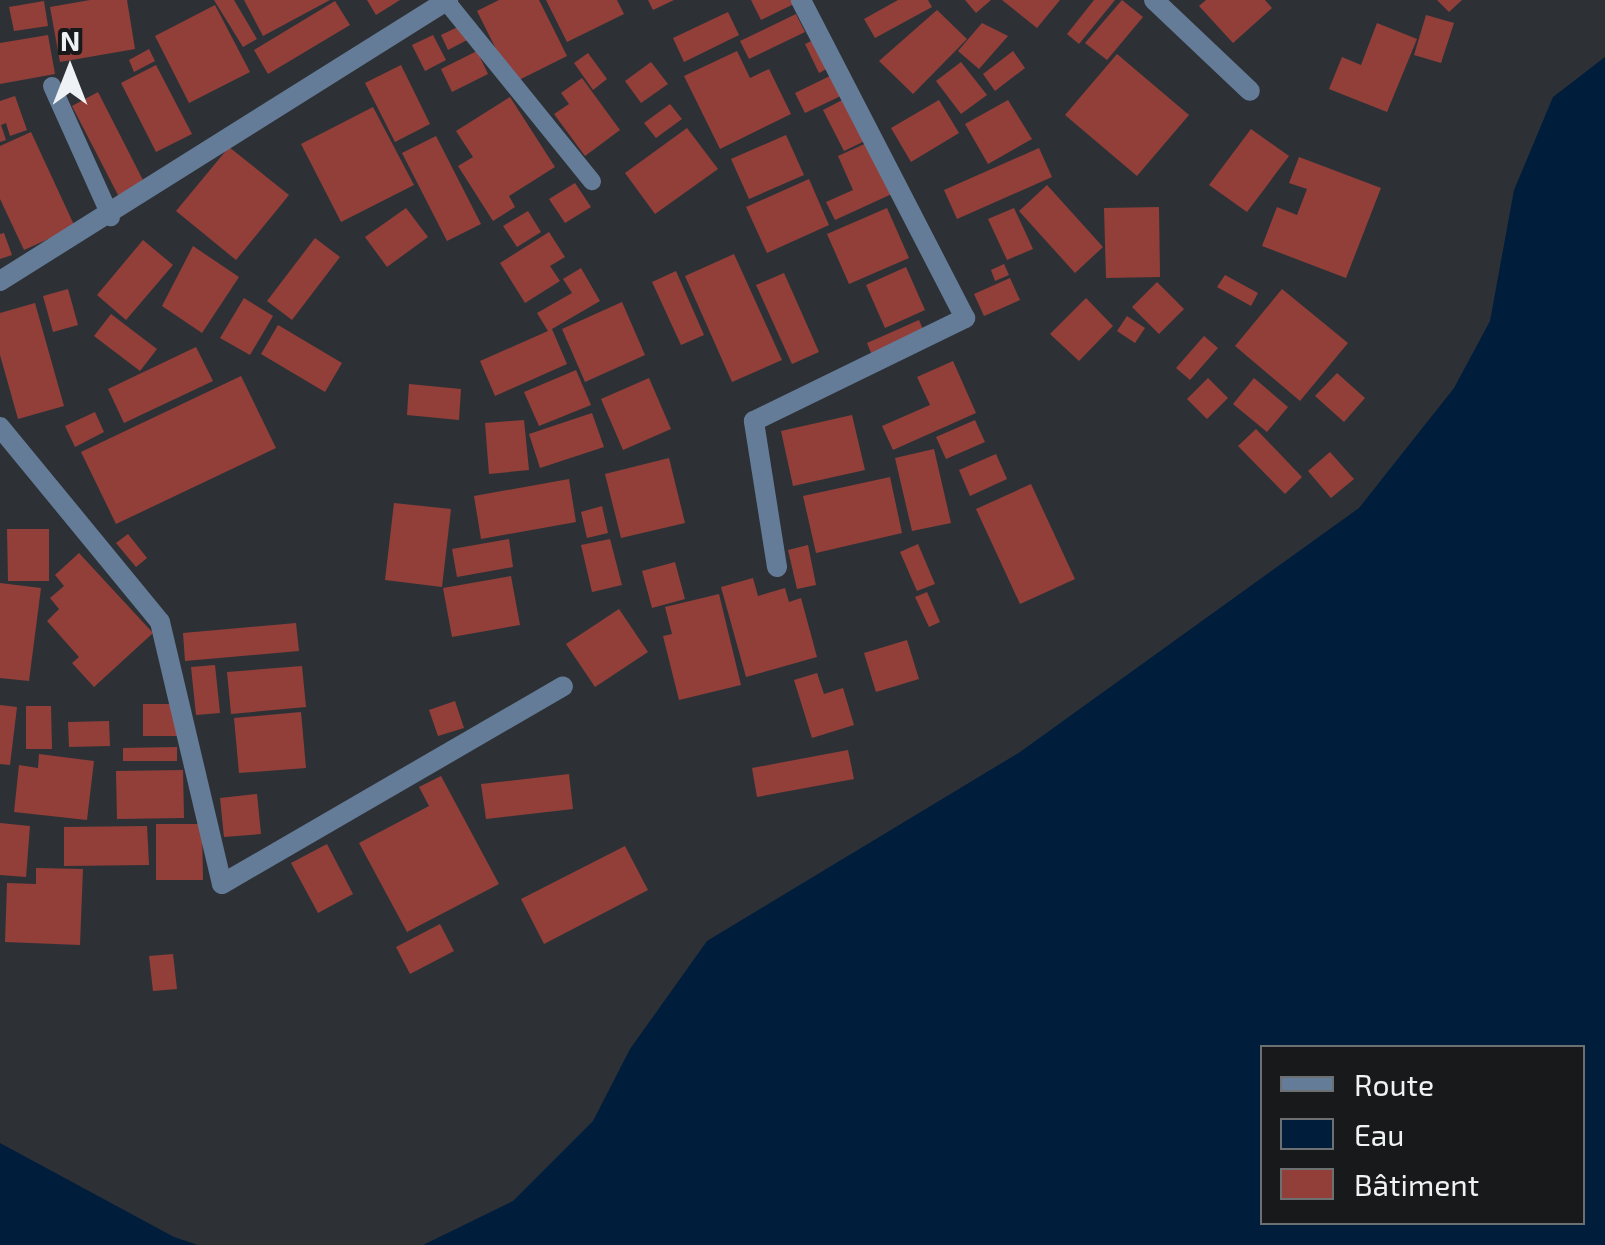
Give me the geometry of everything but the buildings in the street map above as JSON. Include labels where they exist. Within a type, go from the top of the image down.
[{"type":"street","points":[[777,566],[754,421],[965,318],[801,0]]},
{"type":"street","points":[[1154,0],[1250,91]]},
{"type":"street","points":[[0,282],[111,217],[447,1]]},
{"type":"street","points":[[0,428],[160,622],[222,884],[563,686]]},
{"type":"lane","points":[[447,1],[592,180]]},
{"type":"lane","points":[[52,86],[111,217]]},
{"type":"water","points":[[1605,57],[1605,1245],[423,1245],[513,1201],[593,1121],[630,1049],[707,941],[1020,752],[1359,508],[1454,388],[1490,321],[1514,190],[1553,97]]},
{"type":"water","points":[[0,1143],[174,1237],[198,1245],[0,1245]]}]
